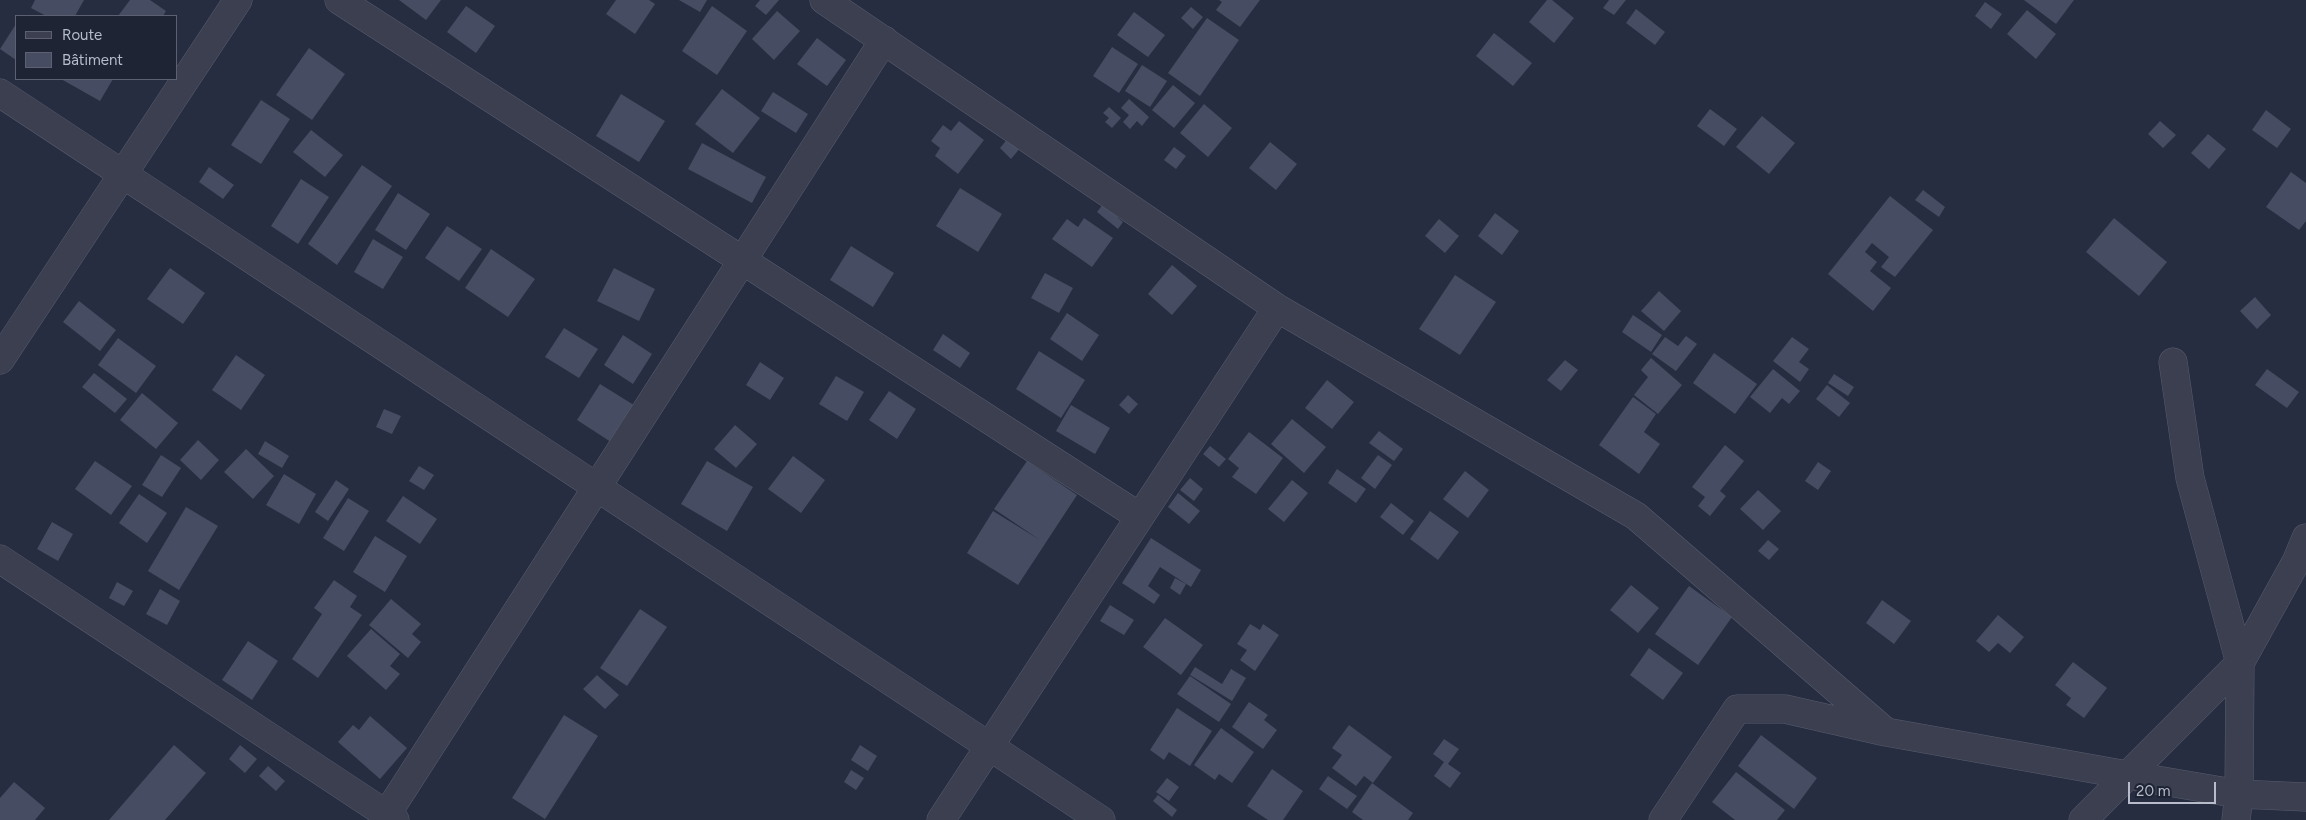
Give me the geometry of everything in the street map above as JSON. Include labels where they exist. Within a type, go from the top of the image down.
[{"type":"street","points":[[0,360],[238,0]]},
{"type":"street","points":[[339,0],[1140,517]]},
{"type":"street","points":[[824,0],[1278,308],[1636,516],[1886,732]]},
{"type":"street","points":[[0,559],[388,818],[596,487],[884,40]]},
{"type":"street","points":[[0,93],[1101,820]]},
{"type":"street","points":[[941,820],[1278,308]]},
{"type":"street","points":[[2174,362],[2190,478],[2240,663],[2237,807]]},
{"type":"street","points":[[2083,820],[2240,663],[2296,562],[2306,538]]},
{"type":"street","points":[[1663,820],[1737,710],[1785,709],[1886,732],[2127,775],[2237,807],[2306,796]]},
{"type":"building","points":[[35,0],[84,0],[76,15],[44,15],[31,8]]},
{"type":"building","points":[[130,0],[150,0],[166,11],[164,15],[119,15]]},
{"type":"building","points":[[399,0],[441,0],[426,20]]},
{"type":"building","points":[[616,0],[649,0],[655,4],[635,34],[606,14]]},
{"type":"building","points":[[679,0],[707,0],[700,12]]},
{"type":"building","points":[[760,0],[779,0],[766,15],[755,6]]},
{"type":"building","points":[[1219,0],[1260,0],[1240,27],[1216,10],[1222,2]]},
{"type":"building","points":[[1547,0],[1552,0],[1574,18],[1554,43],[1529,22]]},
{"type":"building","points":[[1609,0],[1626,0],[1614,15],[1603,8]]},
{"type":"building","points":[[2024,0],[2074,0],[2056,24]]},
{"type":"building","points":[[1985,2],[2002,14],[1991,29],[1975,16]]},
{"type":"building","points":[[466,6],[495,26],[476,53],[447,32]]},
{"type":"building","points":[[712,6],[747,31],[717,75],[682,51]]},
{"type":"building","points":[[1191,7],[1203,17],[1193,29],[1181,18]]},
{"type":"building","points":[[1636,9],[1665,32],[1655,45],[1626,23]]},
{"type":"building","points":[[2027,10],[2056,34],[2036,59],[2007,34]]},
{"type":"building","points":[[777,11],[800,31],[774,60],[752,39]]},
{"type":"building","points":[[1134,12],[1165,35],[1148,57],[1117,35]]},
{"type":"building","points":[[1207,18],[1239,40],[1200,96],[1168,73]]},
{"type":"building","points":[[15,26],[15,59],[0,49]]},
{"type":"building","points":[[1494,33],[1532,63],[1513,86],[1476,56]]},
{"type":"building","points":[[817,38],[846,60],[827,86],[797,64]]},
{"type":"building","points":[[1112,47],[1138,64],[1119,93],[1093,76]]},
{"type":"building","points":[[309,48],[345,74],[312,120],[276,95]]},
{"type":"building","points":[[1142,65],[1167,81],[1150,107],[1125,91]]},
{"type":"building","points":[[63,80],[112,80],[100,101]]},
{"type":"building","points":[[1173,85],[1195,103],[1174,128],[1152,110]]},
{"type":"building","points":[[722,89],[760,118],[733,153],[695,124]]},
{"type":"building","points":[[773,92],[808,114],[796,133],[761,111]]},
{"type":"building","points":[[621,94],[665,121],[639,162],[596,136]]},
{"type":"building","points":[[1129,99],[1149,117],[1142,126],[1137,121],[1130,129],[1123,122],[1129,115],[1121,108]]},
{"type":"building","points":[[261,100],[290,119],[261,164],[231,145]]},
{"type":"building","points":[[1204,104],[1232,128],[1208,157],[1180,133]]},
{"type":"building","points":[[1109,107],[1121,118],[1112,128],[1105,122],[1109,118],[1103,113]]},
{"type":"building","points":[[1710,109],[1737,129],[1724,146],[1697,126]]},
{"type":"building","points":[[2266,110],[2291,129],[2277,148],[2252,130]]},
{"type":"building","points":[[1762,116],[1795,143],[1769,174],[1736,147]]},
{"type":"building","points":[[959,121],[984,140],[958,174],[935,156],[940,148],[931,141],[943,125],[951,131]]},
{"type":"building","points":[[2160,121],[2176,135],[2163,148],[2148,134]]},
{"type":"building","points":[[311,130],[343,155],[325,177],[293,152]]},
{"type":"building","points":[[2208,134],[2226,149],[2209,169],[2191,153]]},
{"type":"building","points":[[1009,137],[1021,147],[1011,159],[1000,148]]},
{"type":"building","points":[[1270,142],[1297,164],[1276,190],[1249,168]]},
{"type":"building","points":[[702,143],[766,177],[752,203],[688,169]]},
{"type":"building","points":[[1174,147],[1186,156],[1176,169],[1164,160]]},
{"type":"building","points":[[362,165],[392,186],[337,265],[308,244]]},
{"type":"building","points":[[209,167],[234,185],[223,199],[199,182]]},
{"type":"building","points":[[2291,172],[2306,183],[2306,221],[2299,230],[2266,207]]},
{"type":"building","points":[[301,179],[329,197],[298,244],[271,226]]},
{"type":"building","points":[[960,188],[1002,214],[978,252],[936,226]]},
{"type":"building","points":[[1923,190],[1945,207],[1939,217],[1915,200]]},
{"type":"building","points":[[398,193],[430,214],[406,250],[375,230]]},
{"type":"building","points":[[1890,196],[1933,230],[1895,277],[1881,267],[1889,257],[1872,243],[1865,252],[1877,262],[1870,271],[1891,288],[1873,311],[1828,274]]},
{"type":"building","points":[[1106,200],[1121,212],[1117,217],[1123,222],[1118,229],[1097,212]]},
{"type":"building","points":[[1495,213],[1519,231],[1502,255],[1478,236]]},
{"type":"building","points":[[1084,218],[1113,238],[1092,267],[1052,239],[1067,219],[1078,227]]},
{"type":"building","points":[[2114,218],[2167,262],[2139,296],[2086,252]]},
{"type":"building","points":[[1439,219],[1459,236],[1445,253],[1425,236]]},
{"type":"building","points":[[447,226],[482,249],[459,281],[425,258]]},
{"type":"building","points":[[373,239],[403,257],[383,289],[354,272]]},
{"type":"building","points":[[851,246],[894,273],[873,307],[830,280]]},
{"type":"building","points":[[491,249],[535,279],[508,317],[465,288]]},
{"type":"building","points":[[1172,265],[1197,286],[1172,315],[1148,294]]},
{"type":"building","points":[[170,268],[205,293],[183,324],[147,299]]},
{"type":"building","points":[[614,268],[655,289],[639,321],[597,301]]},
{"type":"building","points":[[1045,273],[1073,288],[1059,313],[1031,298]]},
{"type":"building","points":[[1455,275],[1496,302],[1460,355],[1419,329]]},
{"type":"building","points":[[1659,291],[1681,311],[1664,331],[1641,311]]},
{"type":"building","points":[[2255,297],[2271,315],[2257,329],[2240,311]]},
{"type":"building","points":[[79,301],[116,330],[100,351],[63,322]]},
{"type":"building","points":[[1067,313],[1099,335],[1082,361],[1050,339]]},
{"type":"building","points":[[1633,315],[1662,335],[1651,352],[1622,332]]},
{"type":"building","points":[[564,328],[598,349],[579,378],[545,357]]},
{"type":"building","points":[[943,334],[970,353],[960,368],[933,350]]},
{"type":"building","points":[[623,335],[652,354],[633,384],[604,365]]},
{"type":"building","points":[[1686,336],[1697,344],[1676,371],[1652,354],[1665,337],[1678,346]]},
{"type":"building","points":[[1792,337],[1809,349],[1799,362],[1809,369],[1800,382],[1773,361]]},
{"type":"building","points":[[118,338],[156,366],[136,393],[98,365]]},
{"type":"building","points":[[1039,351],[1085,380],[1061,418],[1016,389]]},
{"type":"building","points":[[1714,353],[1757,384],[1735,414],[1693,383]]},
{"type":"building","points":[[236,355],[265,375],[241,410],[212,390]]},
{"type":"building","points":[[1651,358],[1682,385],[1658,414],[1634,395],[1648,377],[1641,370]]},
{"type":"building","points":[[1565,360],[1578,370],[1561,391],[1547,380]]},
{"type":"building","points":[[760,362],[784,378],[770,400],[746,385]]},
{"type":"building","points":[[1773,369],[1800,391],[1789,404],[1782,398],[1770,413],[1750,397]]},
{"type":"building","points":[[2267,369],[2299,392],[2287,408],[2255,385]]},
{"type":"building","points":[[94,373],[127,399],[115,413],[82,387]]},
{"type":"building","points":[[1834,374],[1854,387],[1848,396],[1828,383]]},
{"type":"building","points":[[836,376],[864,392],[847,421],[819,404]]},
{"type":"building","points":[[1327,380],[1354,402],[1332,429],[1305,408]]},
{"type":"building","points":[[600,384],[637,407],[614,444],[577,420]]},
{"type":"building","points":[[1827,385],[1850,403],[1839,417],[1816,399]]},
{"type":"building","points":[[889,391],[916,409],[897,439],[869,420]]},
{"type":"building","points":[[142,393],[178,423],[156,449],[120,420]]},
{"type":"building","points":[[1128,395],[1138,404],[1129,414],[1119,405]]},
{"type":"building","points":[[1633,397],[1656,414],[1644,432],[1660,444],[1639,474],[1599,445]]},
{"type":"building","points":[[1071,405],[1110,428],[1095,454],[1056,431]]},
{"type":"building","points":[[384,409],[401,416],[392,434],[376,427]]},
{"type":"building","points":[[1292,419],[1326,447],[1304,473],[1271,444]]},
{"type":"building","points":[[735,425],[757,444],[736,468],[714,449]]},
{"type":"building","points":[[1379,431],[1403,449],[1394,461],[1369,443]]},
{"type":"building","points":[[1249,432],[1283,458],[1256,494],[1232,477],[1239,468],[1228,459]]},
{"type":"building","points":[[198,440],[219,460],[201,480],[180,460]]},
{"type":"building","points":[[265,441],[289,456],[282,468],[258,454]]},
{"type":"building","points":[[1725,445],[1744,461],[1720,491],[1726,496],[1710,516],[1698,506],[1705,497],[1692,487]]},
{"type":"building","points":[[1210,446],[1226,459],[1219,467],[1203,454]]},
{"type":"building","points":[[246,449],[274,476],[253,499],[224,472]]},
{"type":"building","points":[[161,455],[181,468],[162,497],[142,485]]},
{"type":"building","points":[[1378,455],[1392,465],[1375,489],[1361,478]]},
{"type":"building","points":[[793,456],[825,480],[801,513],[768,489]]},
{"type":"building","points":[[95,461],[132,486],[111,515],[75,489]]},
{"type":"building","points":[[707,461],[753,487],[727,531],[681,504]]},
{"type":"building","points":[[1027,461],[1077,495],[1018,585],[967,553],[993,511],[1040,540],[994,509]]},
{"type":"building","points":[[1818,462],[1831,471],[1818,490],[1805,481]]},
{"type":"building","points":[[419,466],[434,475],[424,490],[409,481]]},
{"type":"building","points":[[1337,469],[1366,489],[1356,503],[1328,483]]},
{"type":"building","points":[[1465,471],[1489,490],[1468,518],[1443,499]]},
{"type":"building","points":[[284,474],[316,494],[299,524],[266,505]]},
{"type":"building","points":[[1190,478],[1203,489],[1194,501],[1180,490]]},
{"type":"building","points":[[336,480],[349,489],[328,521],[315,512]]},
{"type":"building","points":[[1292,480],[1308,493],[1284,522],[1268,509]]},
{"type":"building","points":[[1758,490],[1781,511],[1763,530],[1740,509]]},
{"type":"building","points":[[1178,493],[1200,511],[1189,524],[1168,507]]},
{"type":"building","points":[[139,494],[167,513],[147,543],[119,523]]},
{"type":"building","points":[[403,496],[437,519],[420,544],[386,521]]},
{"type":"building","points":[[348,498],[369,511],[344,551],[323,538]]},
{"type":"building","points":[[1391,503],[1414,521],[1403,535],[1380,517]]},
{"type":"building","points":[[186,507],[218,526],[179,590],[148,571]]},
{"type":"building","points":[[1430,511],[1459,532],[1438,560],[1410,539]]},
{"type":"building","points":[[52,522],[73,534],[58,561],[37,549]]},
{"type":"building","points":[[375,536],[407,556],[385,592],[353,572]]},
{"type":"building","points":[[1151,538],[1201,570],[1191,587],[1160,567],[1148,586],[1160,595],[1154,604],[1122,583]]},
{"type":"building","points":[[1768,540],[1779,549],[1769,560],[1758,551]]},
{"type":"building","points":[[1175,578],[1186,584],[1180,595],[1170,588]]},
{"type":"building","points":[[334,580],[357,596],[350,607],[362,615],[318,678],[292,659],[322,614],[314,608]]},
{"type":"building","points":[[117,582],[133,591],[124,606],[109,598]]},
{"type":"building","points":[[1631,585],[1659,608],[1638,633],[1610,610]]},
{"type":"building","points":[[1689,586],[1732,617],[1698,665],[1655,634]]},
{"type":"building","points":[[160,589],[180,601],[167,625],[146,614]]},
{"type":"building","points":[[391,599],[421,624],[412,634],[421,642],[408,658],[369,625]]},
{"type":"building","points":[[1882,600],[1911,621],[1894,644],[1866,623]]},
{"type":"building","points":[[1110,605],[1134,620],[1124,635],[1100,621]]},
{"type":"building","points":[[640,609],[667,627],[627,686],[600,668]]},
{"type":"building","points":[[1998,615],[2024,637],[2010,653],[1998,643],[1989,652],[1976,641]]},
{"type":"building","points":[[1165,618],[1203,645],[1181,675],[1143,647]]},
{"type":"building","points":[[1250,624],[1260,630],[1263,624],[1279,635],[1255,671],[1240,660],[1247,650],[1237,644]]},
{"type":"building","points":[[371,629],[400,654],[390,666],[400,674],[386,690],[347,656]]},
{"type":"building","points":[[248,641],[278,661],[252,700],[222,680]]},
{"type":"building","points":[[1649,648],[1683,673],[1663,700],[1630,675]]},
{"type":"building","points":[[2073,662],[2107,688],[2084,718],[2066,705],[2071,698],[2055,685]]},
{"type":"building","points":[[1195,667],[1222,684],[1231,669],[1246,678],[1232,701],[1190,675]]},
{"type":"building","points":[[597,675],[619,695],[605,709],[583,689]]},
{"type":"building","points":[[1190,676],[1231,704],[1219,722],[1177,694]]},
{"type":"building","points":[[1249,702],[1268,715],[1264,720],[1277,730],[1263,749],[1232,727]]},
{"type":"building","points":[[1177,708],[1212,731],[1190,766],[1169,752],[1164,760],[1150,750]]},
{"type":"building","points":[[564,715],[598,736],[545,819],[512,798]]},
{"type":"building","points":[[370,716],[407,748],[380,779],[338,742],[353,725],[359,730]]},
{"type":"building","points":[[1349,725],[1392,757],[1373,783],[1364,776],[1356,786],[1332,768],[1342,755],[1332,748]]},
{"type":"building","points":[[1221,728],[1254,752],[1232,783],[1219,774],[1215,780],[1194,765]]},
{"type":"building","points":[[1761,735],[1817,778],[1794,809],[1738,766]]},
{"type":"building","points":[[1444,739],[1459,749],[1448,764],[1461,773],[1450,788],[1434,776],[1444,762],[1433,754]]},
{"type":"building","points":[[174,745],[206,773],[165,820],[109,820]]},
{"type":"building","points":[[240,745],[257,759],[245,773],[229,759]]},
{"type":"building","points":[[860,745],[877,756],[868,771],[851,760]]},
{"type":"building","points":[[268,766],[285,781],[276,791],[259,776]]},
{"type":"building","points":[[1272,769],[1303,791],[1283,820],[1268,820],[1247,806]]},
{"type":"building","points":[[851,770],[864,778],[856,790],[844,782]]},
{"type":"building","points":[[1736,772],[1785,810],[1777,820],[1735,820],[1712,802]]},
{"type":"building","points":[[1328,776],[1357,796],[1347,809],[1319,789]]},
{"type":"building","points":[[1167,778],[1179,787],[1169,801],[1156,792]]},
{"type":"building","points":[[14,782],[45,808],[35,820],[0,820],[0,798]]},
{"type":"building","points":[[1372,783],[1413,813],[1408,820],[1363,820],[1352,812]]},
{"type":"building","points":[[1158,795],[1177,810],[1172,817],[1153,801]]}]
